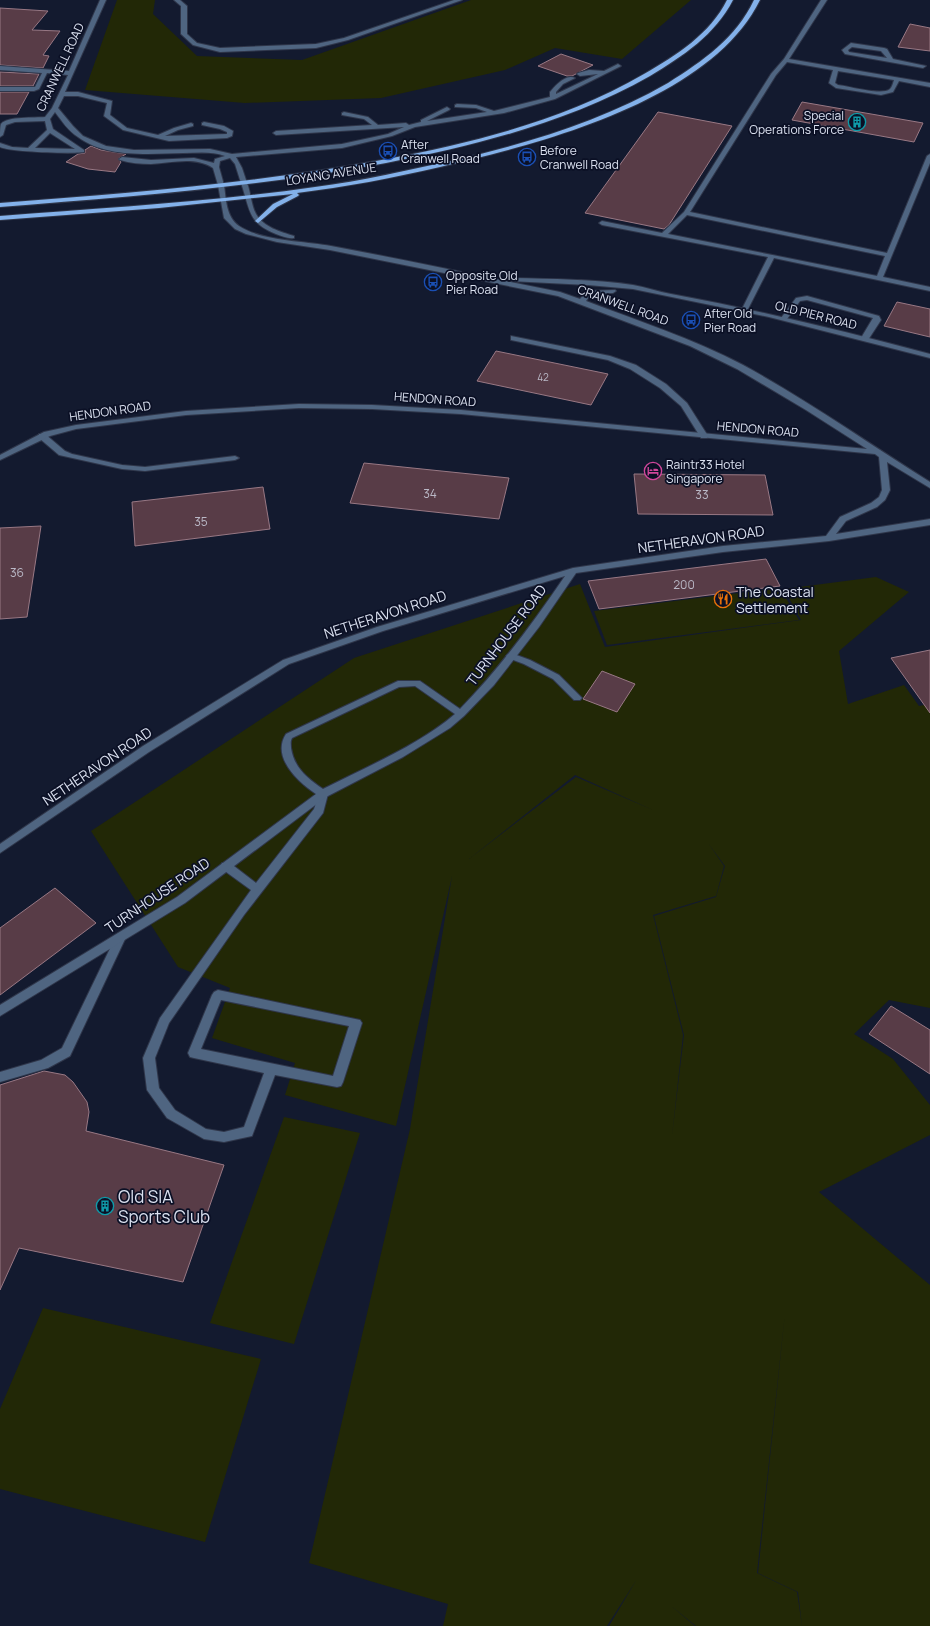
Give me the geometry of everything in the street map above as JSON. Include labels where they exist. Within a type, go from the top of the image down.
[{"type":"main road","name":"LOYANG AVENUE","points":[[0,205],[221,186],[335,170],[459,147],[531,126],[589,105],[640,80],[680,54],[708,31],[721,17],[730,0]]},
{"type":"main road","name":"LOYANG AVENUE","points":[[0,218],[224,200],[319,188],[400,174],[484,155],[552,136],[617,111],[664,88],[694,69],[717,51],[742,28],[752,12],[757,0]]},
{"type":"main road","points":[[258,221],[265,213],[278,203],[292,196],[319,188]]},
{"type":"street","name":"CRANWELL ROAD","points":[[30,150],[82,151],[50,130],[47,119],[55,108],[81,52],[102,0]]},
{"type":"street","points":[[177,0],[184,6],[184,34],[195,44],[220,50],[316,46],[346,39],[459,0]]},
{"type":"street","points":[[663,235],[686,213],[774,74],[786,60],[824,0]]},
{"type":"street","points":[[891,61],[884,50],[851,45],[845,50],[857,64],[897,80],[930,85]]},
{"type":"street","points":[[786,60],[836,69],[857,64],[891,61],[923,66]]},
{"type":"street","points":[[276,133],[414,125],[494,113],[553,98],[618,66]]},
{"type":"street","points":[[0,68],[70,74]]},
{"type":"street","points":[[836,69],[832,81],[832,83],[836,86],[880,93],[892,90],[897,80]]},
{"type":"street","points":[[580,74],[598,71],[605,72]]},
{"type":"street","points":[[0,89],[37,88],[45,72]]},
{"type":"street","points":[[553,98],[553,92],[562,83],[572,78]]},
{"type":"street","points":[[61,94],[78,94],[110,102],[107,116],[125,129],[169,139],[227,136],[230,134],[230,131],[222,127],[204,124]]},
{"type":"street","points":[[457,106],[470,106],[487,109],[494,113]]},
{"type":"street","points":[[55,108],[81,138],[105,147],[149,153],[204,151],[231,156],[238,164],[249,197],[253,216],[258,221]]},
{"type":"street","points":[[122,159],[150,162],[202,160],[216,167],[217,160],[231,156],[342,146],[390,135],[447,109]]},
{"type":"street","points":[[344,114],[364,117],[373,122],[376,127]]},
{"type":"street","points":[[0,134],[1,128],[9,121],[47,119]]},
{"type":"street","points":[[159,137],[176,129],[191,125]]},
{"type":"street","points":[[0,145],[6,148],[30,150],[50,130]]},
{"type":"street","points":[[879,278],[930,156]]},
{"type":"street","name":"CRANWELL ROAD","points":[[216,167],[226,214],[230,222],[238,229],[286,243],[319,246],[560,294],[692,344],[740,367],[819,415],[930,486]]},
{"type":"street","points":[[686,213],[889,255]]},
{"type":"street","name":"CRANWELL ROAD","points":[[258,221],[281,234],[308,241],[319,246]]},
{"type":"street","points":[[602,223],[930,289]]},
{"type":"street","points":[[745,309],[772,256]]},
{"type":"street","name":"OLD PIER ROAD","points":[[491,280],[550,281],[635,287],[648,292],[745,309],[785,318],[930,356]]},
{"type":"street","name":"OLD PIER ROAD","points":[[560,294],[577,285],[601,284]]},
{"type":"street","name":"OLD PIER ROAD","points":[[581,303],[589,292],[648,292]]},
{"type":"street","points":[[785,318],[798,299],[807,298],[877,317],[878,320],[865,338]]},
{"type":"street","points":[[514,338],[610,358],[633,367],[663,386],[684,405],[704,436]]},
{"type":"street","name":"HENDON ROAD","points":[[0,458],[42,436],[76,426],[186,412],[299,406],[372,407],[461,412],[875,452]]},
{"type":"street","points":[[42,436],[62,452],[70,456],[122,468],[145,469],[235,458]]},
{"type":"street","points":[[829,538],[843,519],[874,505],[882,498],[886,490],[884,457]]},
{"type":"street","name":"NETHERAVON ROAD","points":[[0,849],[146,749],[286,662],[380,629],[573,571],[765,544],[829,538],[930,522]]},
{"type":"street","name":"TURNHOUSE ROAD","points":[[0,1012],[180,900],[323,794],[407,750],[447,726],[461,714],[491,683],[536,625],[573,571]]},
{"type":"street","points":[[511,656],[527,662],[556,677],[577,698]]},
{"type":"street","points":[[271,1069],[248,1132],[224,1137],[204,1134],[171,1114],[153,1090],[149,1058],[164,1021],[258,890],[319,810],[323,794],[305,782],[290,764],[286,741],[290,736],[398,684],[416,683],[461,714]]},
{"type":"street","points":[[226,866],[258,890]]},
{"type":"street","points":[[0,1077],[44,1064],[66,1052],[121,937]]},
{"type":"street","points":[[218,995],[356,1023],[337,1082],[271,1069],[194,1053],[218,995]]},
{"type":"green space","points":[[117,0],[155,0],[153,14],[197,56],[302,60],[471,0],[691,0],[622,59],[555,48],[505,70],[381,98],[245,103],[85,90]]},
{"type":"green space","points":[[876,577],[909,592],[839,651],[848,704],[904,685],[919,706],[930,704],[930,1008],[889,1000],[854,1034],[893,1059],[930,1105],[930,1135],[819,1192],[930,1285],[930,1626],[802,1626],[696,1626],[670,1605],[695,1626],[609,1626],[637,1579],[607,1626],[443,1626],[448,1604],[309,1563],[410,1129],[452,876],[396,1126],[285,1095],[295,1063],[212,1038],[230,988],[178,967],[91,831],[354,658],[580,584],[605,647],[801,620],[784,589]],"holes":[[[575,775],[653,810],[576,777],[469,859]],[[708,843],[725,866],[716,897],[654,916],[684,1035],[672,1136],[683,1035],[653,915],[716,896],[724,866]],[[785,1313],[758,1573],[798,1592],[802,1626],[797,1592],[757,1573]]]},
{"type":"green space","points":[[780,588],[799,620],[607,645],[594,611]]},
{"type":"green space","points":[[284,1117],[360,1133],[294,1344],[210,1323]]},
{"type":"green space","points":[[43,1308],[261,1359],[205,1542],[0,1489],[0,1409]]},
{"type":"building","points":[[0,8],[48,11],[32,30],[60,31],[43,55],[49,56],[43,68],[0,65]]},
{"type":"building","points":[[910,24],[930,28],[930,51],[898,47]]},
{"type":"building","points":[[561,54],[593,65],[572,76],[567,76],[538,66]]},
{"type":"building","points":[[0,72],[39,74],[33,86],[0,86]]},
{"type":"building","points":[[0,92],[29,92],[17,114],[0,114]]},
{"type":"building","name":"Special Operations Force","points":[[802,102],[923,123],[914,142],[792,120]]},
{"type":"building","points":[[658,112],[732,126],[669,225],[664,229],[585,213]]},
{"type":"building","points":[[91,146],[101,150],[126,154],[118,159],[121,162],[115,172],[88,169],[66,162],[78,154],[85,153],[85,150]]},
{"type":"building","points":[[897,302],[930,309],[930,337],[884,326]]},
{"type":"building","points":[[496,351],[608,374],[591,405],[477,381]]},
{"type":"building","points":[[364,463],[509,478],[499,519],[350,503]]},
{"type":"building","points":[[634,474],[765,475],[773,515],[638,514]]},
{"type":"building","points":[[263,487],[270,529],[135,546],[132,502]]},
{"type":"building","points":[[41,526],[27,617],[0,619],[0,528]]},
{"type":"building","points":[[766,559],[780,586],[599,609],[588,581]]},
{"type":"building","points":[[930,650],[930,713],[891,658]]},
{"type":"building","points":[[602,671],[635,684],[617,712],[583,699]]},
{"type":"building","points":[[55,888],[96,923],[0,995],[0,928]]},
{"type":"building","points":[[891,1006],[930,1030],[930,1074],[869,1034]]},
{"type":"building","name":"Old SIA Sports Club","points":[[44,1071],[65,1075],[73,1082],[87,1102],[89,1112],[86,1131],[224,1165],[183,1282],[19,1248],[0,1290],[0,1085]]},
{"type":"place","name":"Special Operations Force","points":[[857,122]]},
{"type":"place","name":"After Cranwell Road","points":[[388,151]]},
{"type":"place","name":"Before Cranwell Road","points":[[527,157]]},
{"type":"place","name":"Opposite Old Pier Road","points":[[433,282]]},
{"type":"place","name":"After Old Pier Road","points":[[691,320]]},
{"type":"place","name":"Raintr33 Hotel Singapore","points":[[653,471]]},
{"type":"place","name":"The Coastal Settlement","points":[[723,599]]},
{"type":"place","name":"Old SIA Sports Club","points":[[105,1206]]}]
